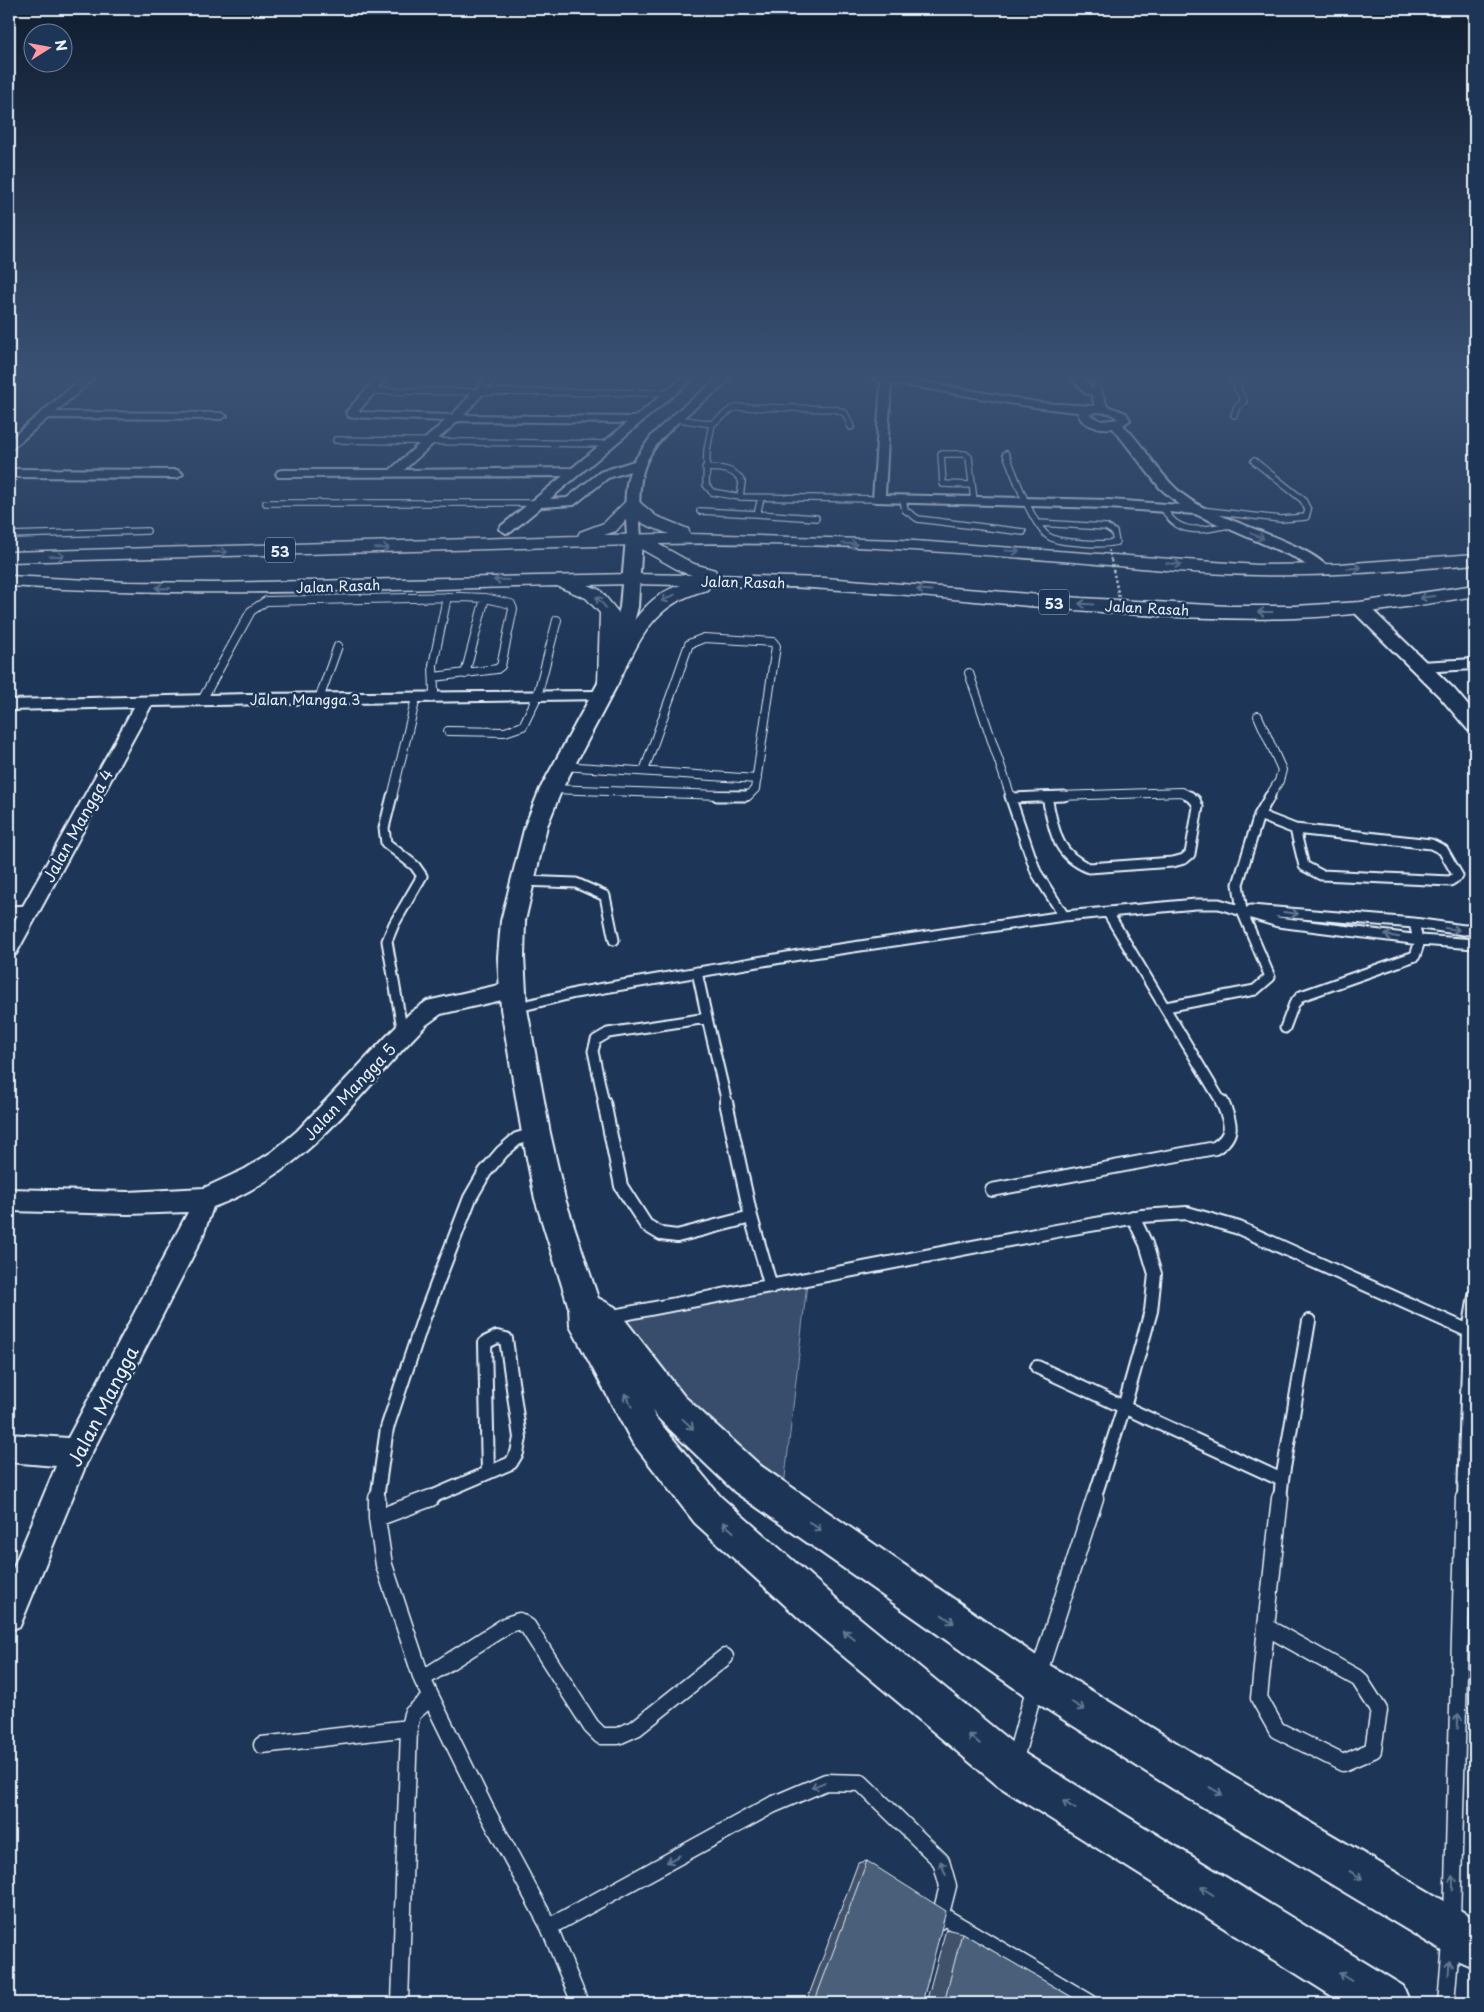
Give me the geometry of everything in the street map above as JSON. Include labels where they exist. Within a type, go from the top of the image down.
[{"type":"highway","points":[[551,543],[592,534],[610,527],[632,504],[650,520],[678,532],[731,539]]},
{"type":"highway","points":[[634,538],[688,568],[732,581]]},
{"type":"highway","name":"53","points":[[9,558],[551,543],[634,538],[731,539],[1015,552],[1255,570],[1324,571],[1475,559]]},
{"type":"highway","points":[[787,568],[812,542]]},
{"type":"highway","points":[[551,543],[596,559],[632,579]]},
{"type":"highway","points":[[416,583],[443,571],[453,560],[449,550],[434,546]]},
{"type":"highway","name":"Jalan Rasah","points":[[9,581],[128,588],[342,587],[416,583],[632,579],[732,581],[787,568],[844,584],[1160,610],[1295,612],[1360,608],[1475,591]]},
{"type":"highway","points":[[550,580],[576,586],[594,594],[609,612],[604,689]]},
{"type":"highway","points":[[604,689],[644,618],[658,603],[696,587],[732,581]]},
{"type":"street","points":[[282,474],[574,472]]},
{"type":"street","points":[[506,529],[574,472]]},
{"type":"street","points":[[537,503],[570,502],[604,475],[612,472]]},
{"type":"street","points":[[636,472],[633,480],[634,538],[629,607],[604,689],[551,789],[536,826],[521,881],[513,921],[513,999],[536,1133],[550,1199],[591,1317],[644,1430],[708,1510],[825,1615],[1012,1770],[1386,2003]]},
{"type":"street","points":[[880,472],[879,499],[1028,502],[1196,510]]},
{"type":"street","points":[[1156,472],[1175,496],[1196,510],[1299,553],[1317,563],[1324,571]]},
{"type":"street","points":[[9,473],[177,474]]},
{"type":"street","points":[[1360,608],[1447,693],[1475,726]]},
{"type":"street","points":[[1420,668],[1475,664]]},
{"type":"street","name":"Jalan Mangga 3","points":[[9,705],[202,700],[537,697],[604,689]]},
{"type":"street","name":"Jalan Mangga 4","points":[[9,949],[145,702]]},
{"type":"street","name":"Jalan Mangga 5","points":[[9,1200],[138,1202],[201,1200],[246,1182],[275,1164],[319,1127],[403,1034],[435,1007],[513,999]]},
{"type":"street","name":"Jalan Mangga","points":[[9,1615],[76,1453],[193,1230],[200,1212],[201,1200]]},
{"type":"street","points":[[591,1317],[672,1408],[748,1479],[1037,1680],[1180,1769],[1463,1938]]},
{"type":"street","points":[[9,1448],[76,1453]]},
{"type":"lane","points":[[705,472],[706,485],[712,492],[740,497],[879,499]]},
{"type":"lane","points":[[732,472],[740,477],[740,497]]},
{"type":"lane","points":[[942,472],[943,484],[972,485]]},
{"type":"lane","points":[[970,472],[974,501]]},
{"type":"lane","points":[[1014,472],[1043,534],[1055,539],[1109,544],[1116,542],[1114,532],[1106,527],[1038,523]]},
{"type":"lane","points":[[1196,510],[1281,519],[1306,517],[1308,510],[1303,500],[1268,472]]},
{"type":"lane","points":[[757,514],[761,498]]},
{"type":"lane","points":[[902,500],[905,510],[918,519],[1023,532]]},
{"type":"lane","points":[[266,503],[537,503]]},
{"type":"lane","points":[[1163,507],[1165,514],[1172,523],[1188,529],[1206,529],[1230,525]]},
{"type":"lane","points":[[700,511],[816,518]]},
{"type":"lane","points":[[9,535],[147,531]]},
{"type":"lane","points":[[403,1034],[386,943],[398,917],[415,892],[422,876],[415,866],[386,843],[384,828],[423,698],[434,692],[434,665],[447,597]]},
{"type":"lane","points":[[202,700],[252,611],[260,603],[272,600],[447,597],[485,598],[505,601],[513,609],[501,666],[491,672],[434,677]]},
{"type":"lane","points":[[465,674],[485,598]]},
{"type":"lane","points":[[448,731],[515,730],[526,721],[537,697],[557,620]]},
{"type":"lane","points":[[551,789],[737,798],[748,796],[755,789],[757,779],[776,646],[773,642],[766,640],[704,638],[689,644],[644,771]]},
{"type":"lane","points":[[318,699],[338,646]]},
{"type":"lane","points":[[969,673],[1036,872],[1064,916]]},
{"type":"lane","points":[[1166,1008],[1255,990],[1270,977],[1242,911],[1238,884],[1259,815],[1280,781],[1282,770],[1258,716]]},
{"type":"lane","points":[[563,766],[757,779]]},
{"type":"lane","points":[[1011,798],[1182,792],[1189,794],[1198,806],[1190,854],[1184,859],[1173,862],[1089,868],[1072,862],[1060,847],[1047,797]]},
{"type":"lane","points":[[1259,815],[1295,829],[1431,844],[1443,850],[1458,876],[1450,881],[1321,875],[1304,866],[1295,829]]},
{"type":"lane","points":[[521,881],[576,883],[605,896],[614,940]]},
{"type":"lane","points":[[513,999],[574,993],[799,954],[1064,916],[1211,904],[1278,922],[1420,940],[1475,944]]},
{"type":"lane","points":[[9,911],[30,910]]},
{"type":"lane","points":[[1242,911],[1269,910],[1414,923],[1464,930],[1475,929]]},
{"type":"lane","points":[[992,1190],[1215,1148],[1226,1141],[1230,1131],[1228,1115],[1213,1085],[1108,913]]},
{"type":"lane","points":[[1285,1028],[1294,1004],[1301,996],[1310,991],[1403,962],[1415,956],[1420,948],[1420,940],[1414,923]]},
{"type":"lane","points":[[697,972],[751,1217],[771,1286]]},
{"type":"lane","points":[[708,1018],[608,1033],[596,1040],[593,1052],[610,1136],[621,1186],[646,1225],[661,1234],[677,1236],[751,1217]]},
{"type":"lane","points":[[536,1133],[517,1139],[502,1152],[470,1198],[424,1320],[387,1428],[377,1487],[377,1518],[384,1565],[422,1679],[486,1810],[549,1927],[580,2003]]},
{"type":"lane","points":[[591,1317],[771,1286],[1133,1217],[1187,1213],[1239,1228],[1469,1331]]},
{"type":"lane","points":[[1012,1770],[1037,1680],[1124,1408],[1151,1311],[1155,1274],[1146,1244],[1133,1217]]},
{"type":"lane","points":[[1446,2003],[1463,1938],[1469,1331],[1475,1296]]},
{"type":"lane","points":[[1266,1627],[1359,1679],[1379,1710],[1373,1750],[1343,1763],[1277,1730],[1259,1698],[1266,1627],[1282,1480],[1308,1321]]},
{"type":"lane","points":[[377,1518],[442,1494],[511,1463],[517,1453],[520,1438],[506,1339],[500,1336],[490,1338],[485,1343],[488,1473]]},
{"type":"lane","points":[[1037,1367],[1282,1480]]},
{"type":"lane","points":[[422,1679],[506,1625],[519,1621],[528,1627],[591,1726],[601,1736],[618,1736],[636,1728],[725,1657]]},
{"type":"lane","points":[[400,2003],[409,1728],[412,1714],[430,1698]]},
{"type":"lane","points":[[262,1745],[409,1728]]},
{"type":"lane","points":[[549,1927],[772,1805],[826,1782],[861,1783],[928,1846],[941,1862],[948,1886],[934,1942]]},
{"type":"lane","points":[[941,1915],[1090,2003]]},
{"type":"path","points":[[1109,550],[1123,616]]},
{"type":"shaded area","points":[[807,1283],[781,1513],[606,1320]]},
{"type":"building","points":[[867,1861],[946,1911],[922,2003],[814,2003]]},
{"type":"building","points":[[962,1933],[1082,2003],[944,2003]]}]
